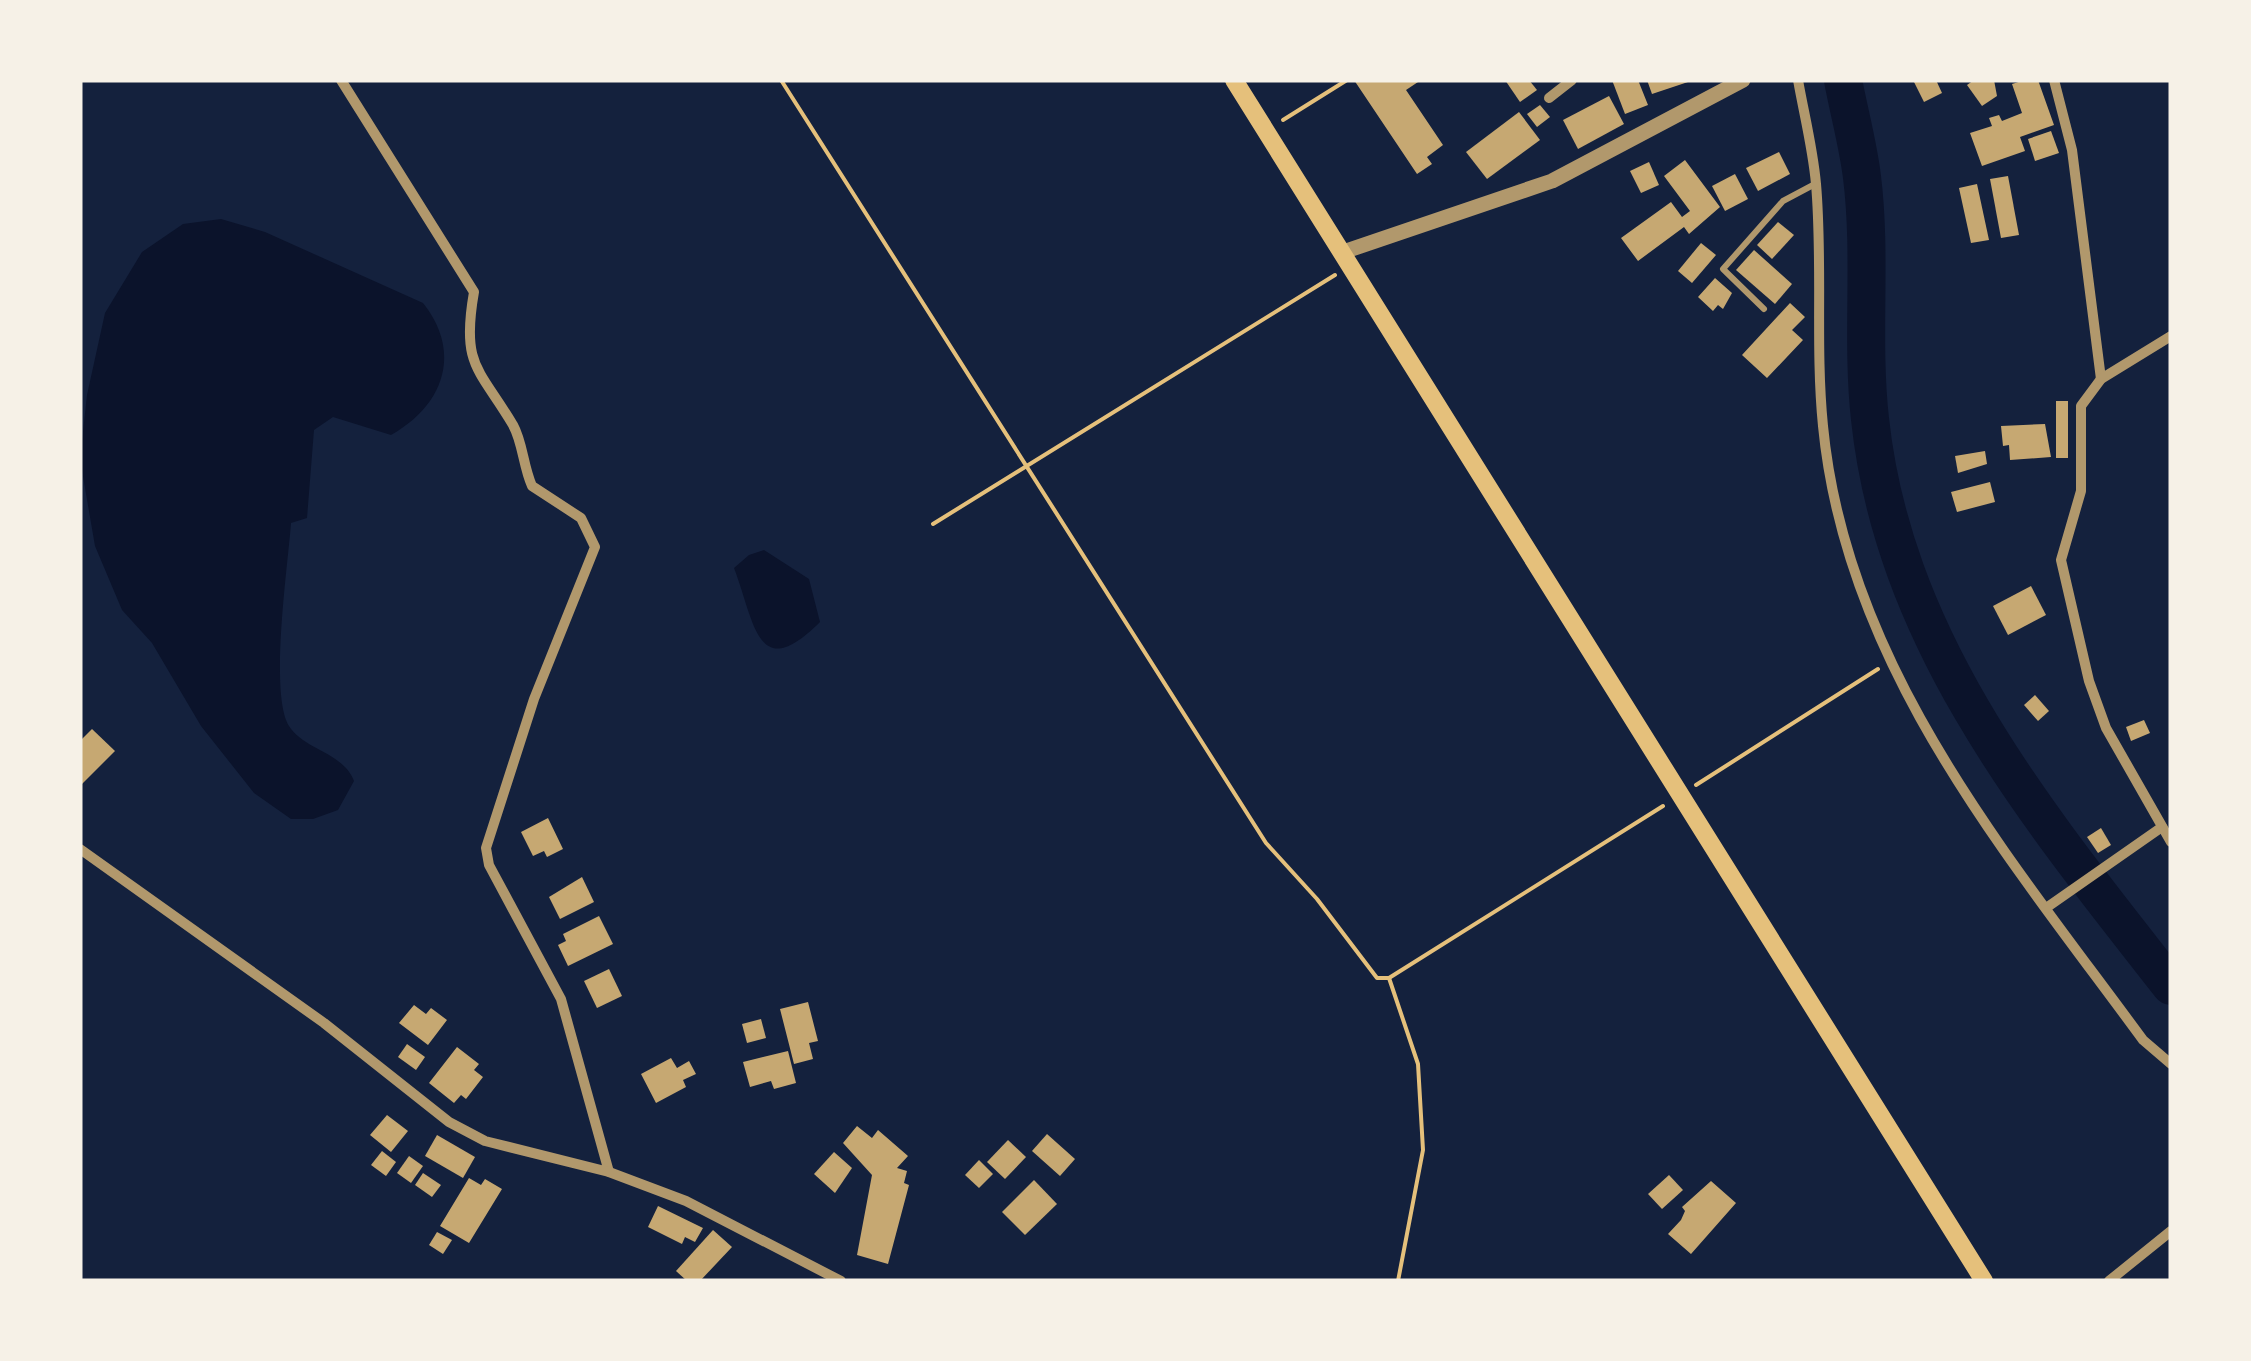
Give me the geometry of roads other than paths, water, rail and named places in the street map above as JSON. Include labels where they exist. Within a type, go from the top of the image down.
[{"type":"main road","points":[[1234,80],[1984,1281]]},
{"type":"street","points":[[342,80],[474,292],[470,318],[472,357],[479,379],[515,428],[532,486],[581,518],[595,547],[534,699],[486,848],[489,864],[560,998],[609,1172]]},
{"type":"street","points":[[1549,98],[1572,80]]},
{"type":"street","points":[[1348,259],[1552,181],[1743,80]]},
{"type":"street","points":[[1798,80],[1816,184],[1822,427],[1842,527],[1889,663],[1910,708],[2046,908],[2143,1040],[2171,1064]]},
{"type":"street","points":[[2054,80],[2072,150],[2101,379]]},
{"type":"street","points":[[2171,336],[2101,379],[2080,406],[2082,490],[2061,560],[2089,681],[2106,728],[2171,842]]},
{"type":"street","points":[[2046,908],[2162,827]]},
{"type":"street","points":[[80,850],[324,1024],[449,1122],[484,1141],[609,1172],[686,1201],[841,1281]]},
{"type":"street","points":[[2108,1281],[2171,1232]]},
{"type":"lane","points":[[1764,309],[1724,270],[1783,201],[1816,184]]},
{"type":"water","points":[[221,219],[265,232],[423,303],[442,341],[442,377],[435,394],[409,423],[391,435],[333,417],[314,430],[307,518],[291,523],[280,687],[289,726],[304,741],[333,757],[354,781],[338,810],[313,819],[291,819],[254,793],[201,726],[152,643],[122,610],[95,546],[80,459],[87,395],[105,313],[142,252],[183,224]]},
{"type":"water","points":[[764,550],[809,579],[820,622],[783,648],[771,647],[761,639],[734,568],[749,555]]},
{"type":"waterway","points":[[1843,80],[1865,207],[1870,419],[1884,501],[1908,578],[1940,652],[2023,791],[2171,986]]}]
